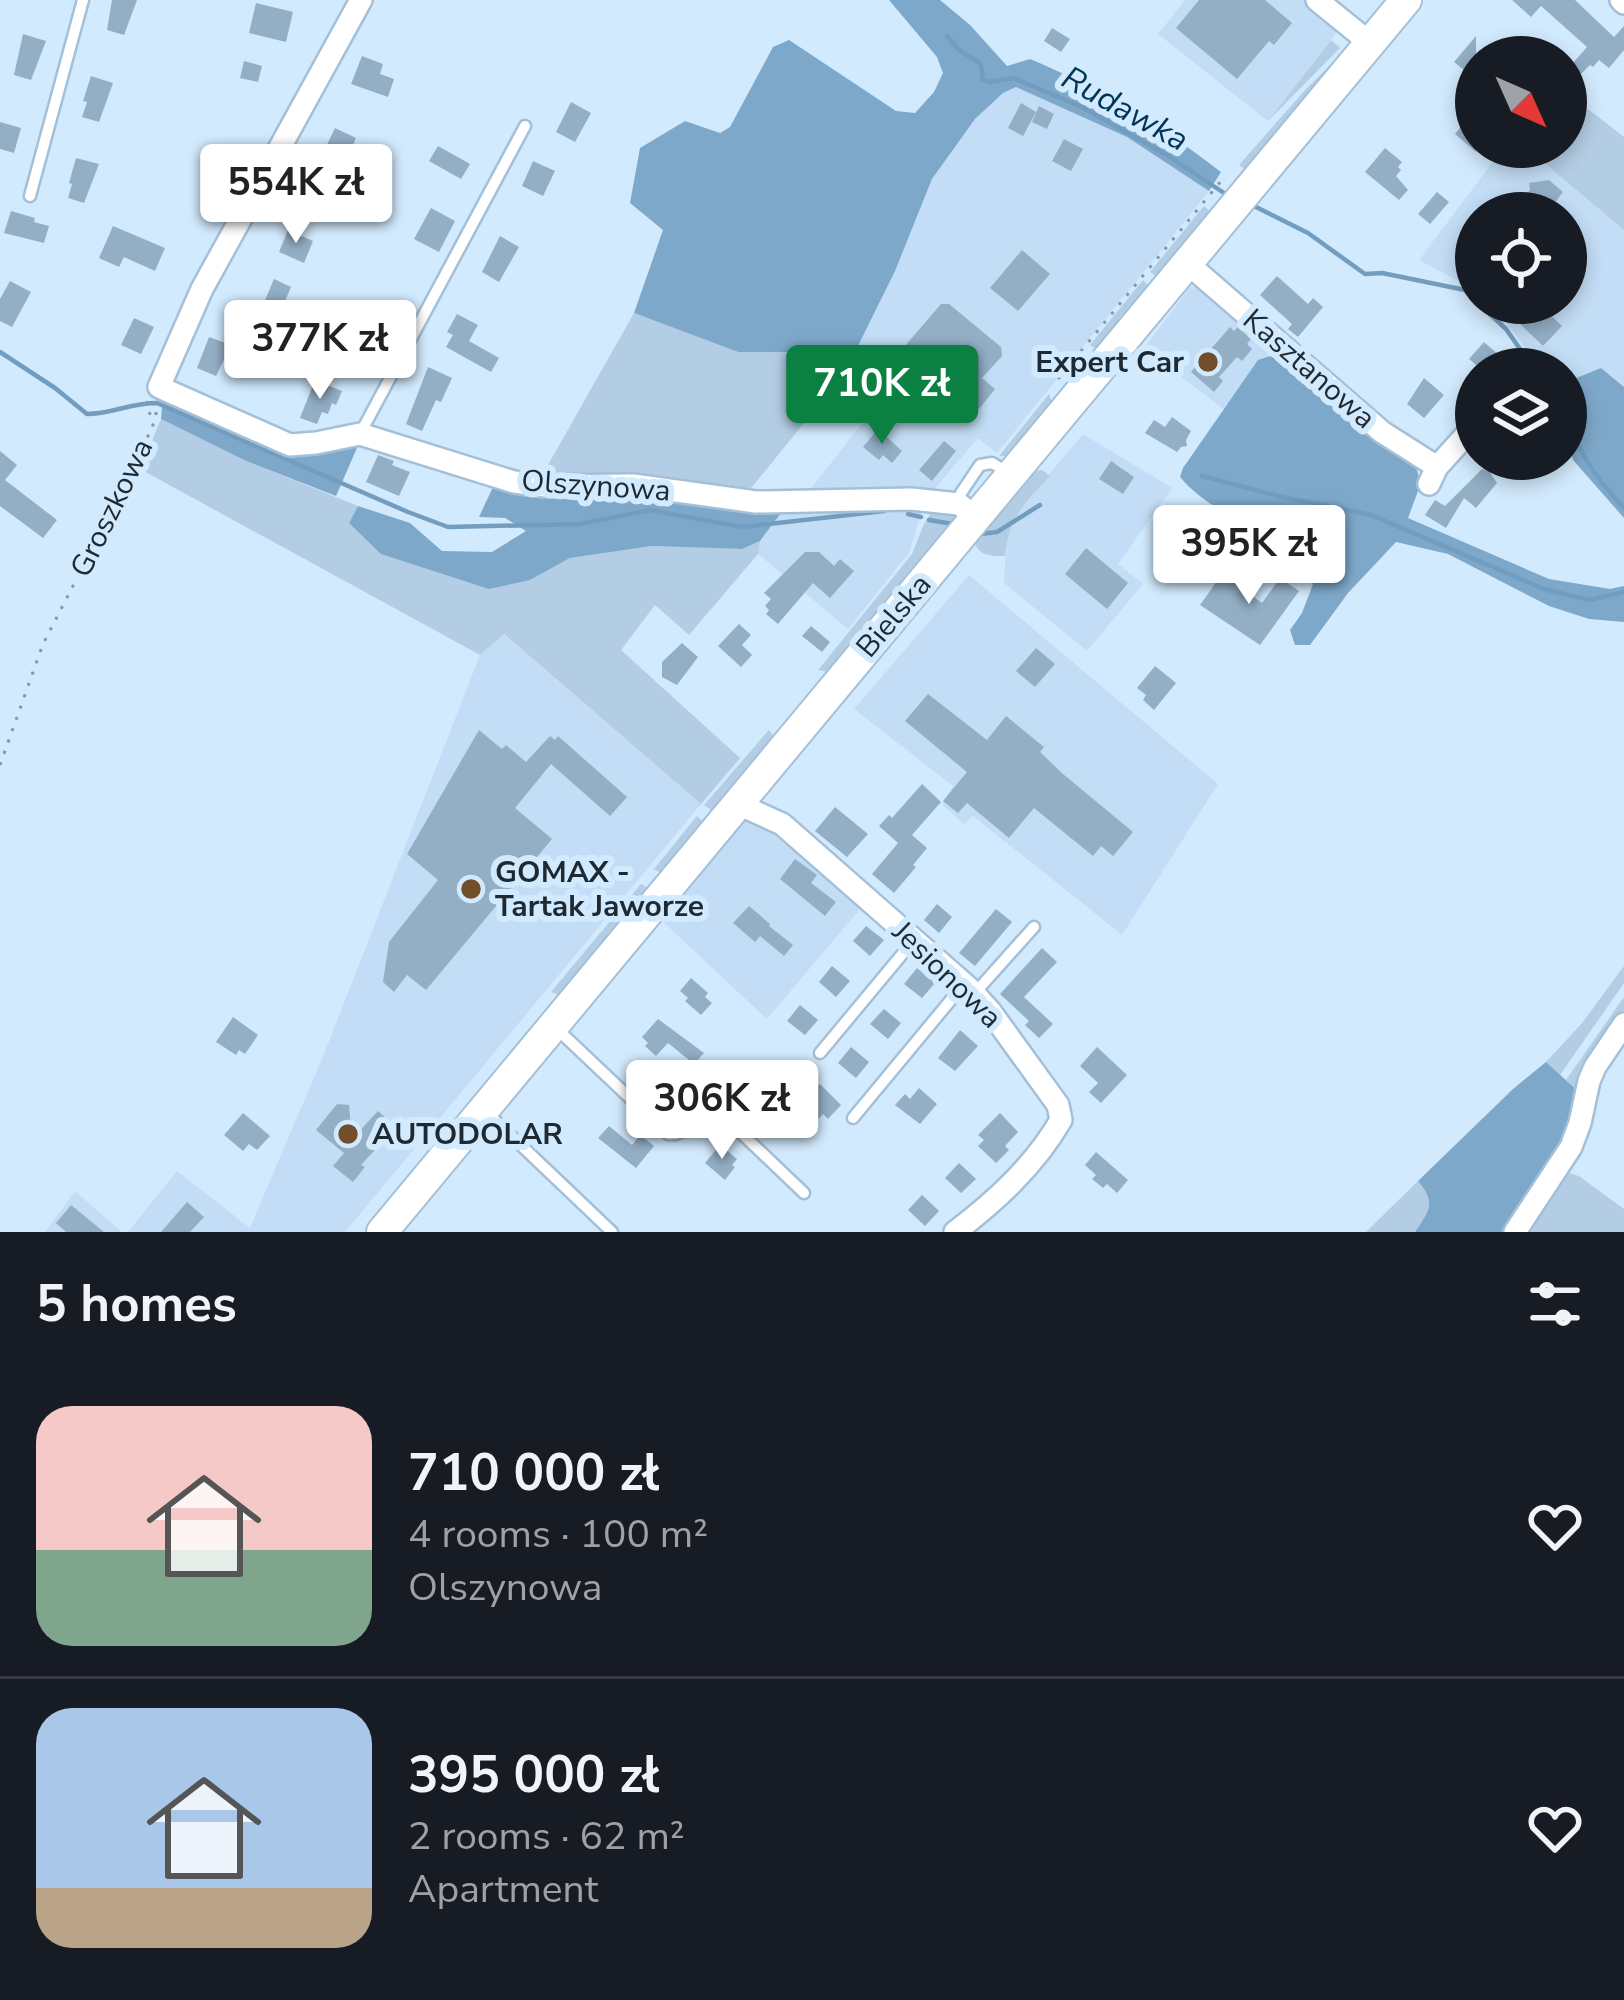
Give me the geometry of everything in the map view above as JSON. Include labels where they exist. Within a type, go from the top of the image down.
[{"type":"main road","name":"Bielska","points":[[382,1232],[738,804],[968,510],[1012,474],[1406,0]]},
{"type":"street","points":[[159,387],[202,290],[361,0]]},
{"type":"street","points":[[1317,0],[1370,43]]},
{"type":"street","name":"Kasztanowa","points":[[1187,263],[1433,475],[1455,449]]},
{"type":"street","name":"Olszynowa","points":[[159,387],[290,445],[360,434],[483,474],[544,486],[633,485],[756,502],[911,499],[968,510]]},
{"type":"street","name":"Jesionowa","points":[[738,804],[782,824],[969,990],[990,1011],[1058,1105],[1061,1120],[1045,1147],[997,1200],[955,1232]]},
{"type":"street","points":[[1515,1232],[1571,1147],[1595,1067],[1624,1024]]},
{"type":"lane","points":[[30,196],[83,0]]},
{"type":"lane","points":[[360,434],[525,126]]},
{"type":"lane","points":[[853,1118],[969,990],[1034,927]]},
{"type":"lane","points":[[820,1053],[914,940]]},
{"type":"lane","points":[[553,1026],[668,1134],[681,1134],[705,1111],[718,1111],[804,1193]]},
{"type":"lane","points":[[484,1109],[612,1232]]},
{"type":"path","points":[[1211,194],[1221,181]]},
{"type":"path","name":"Groszkowa","points":[[0,765],[43,644],[155,420],[159,387]]},
{"type":"path","points":[[147,410],[155,420]]},
{"type":"shaded area","points":[[889,0],[940,0],[1007,66],[1030,59],[1082,83],[1153,123],[1221,172],[1209,191],[1127,137],[1016,87],[975,119],[932,179],[895,271],[855,352],[738,352],[634,313],[663,230],[630,203],[640,148],[685,121],[720,133],[730,127],[773,47],[789,40],[896,111],[915,113],[943,73],[937,57]]},
{"type":"shaded area","points":[[1185,0],[1306,0],[1340,28],[1268,121],[1158,34]]},
{"type":"shaded area","points":[[1331,40],[1340,48],[1268,121]]},
{"type":"shaded area","points":[[1342,53],[1250,173],[1239,165],[1305,90]]},
{"type":"shaded area","points":[[1017,87],[1127,137],[1209,191],[997,453],[978,438],[931,493],[808,492],[886,393],[853,363],[855,352],[932,179],[975,119],[1003,93]]},
{"type":"shaded area","points":[[1587,110],[1624,137],[1624,230],[1587,199],[1587,192],[1579,192],[1550,168],[1587,168]]},
{"type":"shaded area","points":[[1488,168],[1551,168],[1579,192],[1470,192]]},
{"type":"shaded area","points":[[1587,199],[1624,230],[1624,387],[1601,368],[1587,373],[1587,348],[1525,348],[1508,324],[1587,324]]},
{"type":"shaded area","points":[[1204,206],[1212,213],[1157,277],[1150,272]]},
{"type":"shaded area","points":[[1455,212],[1455,279],[1419,260]]},
{"type":"shaded area","points":[[1143,280],[1150,288],[1098,350],[1090,345]]},
{"type":"shaded area","points":[[1202,285],[1276,348],[1227,412],[1144,348],[1190,287]]},
{"type":"shaded area","points":[[634,313],[738,352],[855,352],[853,363],[748,492],[540,479]]},
{"type":"shaded area","points":[[1277,354],[1413,458],[1421,483],[1408,518],[1549,579],[1610,589],[1624,586],[1624,622],[1589,619],[1549,606],[1448,554],[1396,542],[1348,593],[1310,645],[1295,645],[1290,630],[1313,584],[1273,543],[1206,501],[1180,477],[1258,360]]},
{"type":"shaded area","points":[[1601,368],[1624,387],[1624,518],[1587,476],[1587,374]]},
{"type":"shaded area","points":[[1049,394],[1053,405],[1009,456],[999,456]]},
{"type":"shaded area","points":[[163,396],[283,450],[360,441],[336,496],[244,460],[161,419]]},
{"type":"shaded area","points":[[161,419],[244,460],[358,506],[349,523],[530,580],[570,558],[652,546],[742,549],[760,541],[758,554],[689,635],[655,605],[621,650],[740,758],[701,804],[504,634],[480,655],[140,469]]},
{"type":"shaded area","points":[[1083,434],[1172,488],[1118,564],[1143,584],[1087,651],[1004,583],[1007,530]]},
{"type":"shaded area","points":[[1034,471],[1050,476],[1019,512],[1005,556],[981,552],[974,539]]},
{"type":"shaded area","points":[[493,487],[631,493],[781,513],[760,541],[742,549],[652,546],[570,558],[530,580],[489,589],[381,554],[349,523],[358,506],[410,523],[442,551],[492,552],[526,531],[505,518],[479,517]]},
{"type":"shaded area","points":[[934,508],[961,515],[881,606],[859,644],[829,672],[818,670],[912,554]]},
{"type":"shaded area","points":[[922,511],[909,553],[848,629],[758,554],[760,541],[781,513]]},
{"type":"shaded area","points":[[969,575],[1218,784],[1122,935],[973,816],[964,824],[942,804],[953,786],[854,709]]},
{"type":"shaded area","points":[[503,634],[701,804],[345,1232],[128,1232],[177,1171],[250,1228],[324,1054],[480,655]]},
{"type":"shaded area","points":[[769,730],[777,740],[714,812],[704,805]]},
{"type":"shaded area","points":[[697,816],[703,822],[663,874],[654,869]]},
{"type":"shaded area","points":[[747,816],[761,819],[865,903],[767,1019],[660,919]]},
{"type":"shaded area","points":[[641,884],[649,888],[560,995],[551,992]]},
{"type":"shaded area","points":[[1624,966],[1624,983],[1560,1075],[1546,1062]]},
{"type":"shaded area","points":[[1624,997],[1624,1017],[1580,1093],[1566,1080]]},
{"type":"shaded area","points":[[1546,1062],[1580,1093],[1573,1129],[1508,1232],[1415,1232],[1429,1207],[1418,1181]]},
{"type":"shaded area","points":[[1562,1171],[1579,1176],[1624,1209],[1624,1232],[1522,1232]]},
{"type":"shaded area","points":[[1418,1181],[1429,1207],[1415,1232],[1366,1232]]},
{"type":"shaded area","points":[[75,1191],[122,1232],[45,1232]]},
{"type":"building","points":[[112,0],[137,0],[124,35],[107,30]]},
{"type":"building","points":[[1199,0],[1265,0],[1292,23],[1274,45],[1269,41],[1237,79],[1176,28]]},
{"type":"building","points":[[1512,0],[1575,0],[1614,37],[1624,26],[1624,50],[1609,68],[1599,60],[1587,68],[1587,36],[1575,36],[1541,6],[1531,17]]},
{"type":"building","points":[[256,3],[293,12],[286,42],[249,33]]},
{"type":"building","points":[[1052,28],[1070,39],[1061,52],[1044,41]]},
{"type":"building","points":[[23,34],[46,41],[31,80],[14,75]]},
{"type":"building","points":[[362,56],[383,64],[380,74],[394,79],[388,97],[351,84]]},
{"type":"building","points":[[244,61],[262,66],[258,82],[240,78]]},
{"type":"building","points":[[91,76],[113,83],[99,122],[82,117]]},
{"type":"building","points":[[571,102],[591,113],[575,142],[556,132]]},
{"type":"building","points":[[1021,103],[1036,112],[1023,136],[1008,128]]},
{"type":"building","points":[[1039,106],[1054,114],[1047,129],[1032,122]]},
{"type":"building","points":[[0,122],[21,128],[14,153],[0,149]]},
{"type":"building","points":[[335,128],[356,138],[344,165],[322,155]]},
{"type":"building","points":[[1064,139],[1083,149],[1071,171],[1052,161]]},
{"type":"building","points":[[438,146],[470,164],[461,179],[429,161]]},
{"type":"building","points":[[1385,148],[1402,162],[1396,176],[1408,190],[1399,200],[1365,172]]},
{"type":"building","points":[[76,158],[99,164],[84,203],[68,198]]},
{"type":"building","points":[[533,161],[555,171],[543,196],[522,186]]},
{"type":"building","points":[[312,179],[324,185],[321,192],[336,198],[329,213],[294,199],[295,184]]},
{"type":"building","points":[[1549,180],[1563,192],[1528,192],[1529,183]]},
{"type":"building","points":[[1437,192],[1449,202],[1430,224],[1418,214]]},
{"type":"building","points":[[431,208],[455,221],[439,252],[414,239]]},
{"type":"building","points":[[11,211],[49,226],[44,243],[4,233]]},
{"type":"building","points":[[113,226],[165,248],[155,271],[124,257],[119,267],[99,258]]},
{"type":"building","points":[[288,230],[313,241],[304,263],[279,252]]},
{"type":"building","points":[[500,236],[519,247],[499,282],[482,272]]},
{"type":"building","points":[[1022,250],[1050,274],[1018,311],[990,288]]},
{"type":"building","points":[[1277,276],[1308,304],[1313,298],[1323,307],[1298,337],[1288,329],[1292,324],[1260,295]]},
{"type":"building","points":[[274,279],[291,287],[284,327],[260,312]]},
{"type":"building","points":[[10,281],[31,292],[12,327],[0,321],[0,299]]},
{"type":"building","points":[[941,304],[949,304],[1001,347],[1002,356],[982,378],[995,389],[979,409],[970,401],[954,403],[943,394],[928,411],[887,376],[887,367]]},
{"type":"building","points":[[457,314],[478,325],[469,341],[499,358],[491,372],[446,347],[453,335],[447,332]]},
{"type":"building","points":[[134,318],[154,327],[141,354],[121,345]]},
{"type":"building","points":[[1520,324],[1562,326],[1543,346]]},
{"type":"building","points":[[1230,327],[1234,331],[1238,327],[1251,339],[1247,344],[1252,349],[1242,361],[1237,357],[1219,377],[1223,381],[1214,392],[1191,372]]},
{"type":"building","points":[[209,337],[231,345],[216,376],[197,368]]},
{"type":"building","points":[[428,367],[452,378],[422,431],[406,424]]},
{"type":"building","points":[[1424,378],[1444,395],[1424,418],[1407,404]]},
{"type":"building","points":[[315,380],[342,391],[336,405],[332,403],[328,414],[322,412],[317,424],[300,418]]},
{"type":"building","points":[[1172,417],[1191,431],[1187,446],[1177,452],[1145,433],[1154,420],[1165,427]]},
{"type":"building","points":[[878,429],[902,451],[892,463],[883,455],[879,460],[863,447]]},
{"type":"building","points":[[944,441],[956,451],[932,481],[919,470]]},
{"type":"building","points":[[0,451],[17,465],[5,480],[57,520],[43,538],[0,506]]},
{"type":"building","points":[[378,455],[410,472],[399,496],[366,482]]},
{"type":"building","points":[[1111,461],[1134,477],[1123,494],[1099,479]]},
{"type":"building","points":[[1471,480],[1497,483],[1476,508],[1464,498],[1446,528],[1425,515],[1435,500],[1445,506]]},
{"type":"building","points":[[1086,548],[1128,583],[1107,609],[1065,574]]},
{"type":"building","points":[[805,552],[819,552],[834,566],[840,559],[854,571],[830,598],[813,583],[778,624],[766,614],[771,599],[764,593]]},
{"type":"building","points":[[1222,574],[1262,603],[1280,578],[1299,591],[1260,645],[1200,605]]},
{"type":"building","points":[[739,624],[751,635],[742,645],[752,655],[741,667],[718,646]]},
{"type":"building","points":[[811,626],[830,642],[822,652],[802,636]]},
{"type":"building","points":[[682,643],[698,657],[677,685],[662,677],[662,662]]},
{"type":"building","points":[[1036,648],[1055,664],[1035,687],[1016,671]]},
{"type":"building","points":[[1155,666],[1176,683],[1154,710],[1137,688]]},
{"type":"building","points":[[928,694],[987,740],[1006,716],[1044,747],[1040,752],[1063,774],[1133,832],[1113,856],[1101,846],[1093,856],[1034,808],[1009,838],[967,803],[958,813],[943,801],[967,772],[905,721]]},
{"type":"building","points":[[479,730],[526,762],[550,736],[555,740],[558,736],[627,797],[610,816],[551,764],[515,808],[552,839],[426,990],[407,975],[394,992],[383,982],[389,942],[438,880],[407,854]]},
{"type":"building","points":[[922,784],[941,802],[912,835],[927,848],[894,893],[872,874],[898,843],[879,826]]},
{"type":"building","points":[[835,807],[868,834],[847,857],[815,831]]},
{"type":"building","points":[[795,859],[817,875],[811,883],[836,902],[825,916],[780,879]]},
{"type":"building","points":[[937,904],[952,917],[939,933],[924,920]]},
{"type":"building","points":[[749,906],[793,945],[784,956],[760,936],[755,942],[733,923]]},
{"type":"building","points":[[996,909],[1012,922],[975,966],[959,953]]},
{"type":"building","points":[[866,926],[884,940],[870,956],[853,941]]},
{"type":"building","points":[[1042,948],[1057,962],[1024,997],[1053,1024],[1039,1038],[1025,1025],[1029,1021],[1000,994]]},
{"type":"building","points":[[832,966],[850,981],[836,997],[819,982]]},
{"type":"building","points":[[917,968],[935,983],[922,998],[904,984]]},
{"type":"building","points":[[691,978],[712,1003],[701,1015],[680,991]]},
{"type":"building","points":[[800,1005],[818,1020],[805,1035],[787,1021]]},
{"type":"building","points":[[884,1009],[901,1023],[888,1039],[870,1024]]},
{"type":"building","points":[[233,1017],[258,1035],[245,1054],[239,1050],[236,1055],[216,1042]]},
{"type":"building","points":[[658,1019],[704,1053],[694,1064],[668,1043],[656,1056],[645,1046],[648,1043],[642,1037]]},
{"type":"building","points":[[960,1030],[978,1046],[955,1071],[938,1058]]},
{"type":"building","points":[[851,1047],[869,1062],[856,1078],[838,1063]]},
{"type":"building","points":[[1097,1047],[1127,1075],[1101,1103],[1089,1092],[1098,1083],[1080,1066]]},
{"type":"building","points":[[820,1084],[841,1105],[828,1119],[823,1114],[818,1119],[804,1101],[809,1096],[806,1085],[815,1089]]},
{"type":"building","points":[[919,1088],[937,1104],[920,1124],[895,1105],[905,1094],[910,1099]]},
{"type":"building","points":[[337,1104],[349,1105],[352,1139],[378,1111],[396,1127],[361,1165],[365,1167],[353,1182],[333,1166],[344,1153],[316,1130]]},
{"type":"building","points":[[243,1113],[270,1136],[257,1150],[249,1144],[243,1151],[224,1135]]},
{"type":"building","points":[[1000,1113],[1018,1132],[996,1163],[978,1146],[984,1140],[978,1135]]},
{"type":"building","points":[[609,1126],[632,1145],[640,1135],[654,1146],[636,1168],[598,1138]]},
{"type":"building","points":[[720,1145],[737,1159],[725,1180],[705,1163]]},
{"type":"building","points":[[1096,1152],[1128,1180],[1117,1193],[1092,1179],[1096,1175],[1085,1165]]},
{"type":"building","points":[[959,1163],[976,1179],[961,1193],[945,1178]]},
{"type":"building","points":[[922,1195],[939,1211],[925,1226],[908,1210]]},
{"type":"building","points":[[187,1202],[204,1217],[190,1232],[161,1232]]},
{"type":"building","points":[[71,1205],[104,1232],[66,1232],[56,1223]]},
{"type":"waterway","name":"Rudawka","points":[[947,36],[981,64],[983,80],[1013,78],[1082,107],[1227,195]]},
{"type":"waterway","name":"Rudawka","points":[[1254,206],[1308,233],[1365,274],[1455,288]]},
{"type":"waterway","name":"Rudawka","points":[[1501,324],[1519,348]]},
{"type":"waterway","points":[[0,352],[87,414],[157,403],[448,527],[580,524],[650,510],[742,527],[884,511]]},
{"type":"waterway","name":"Rudawka","points":[[1587,461],[1624,508]]},
{"type":"waterway","points":[[1202,476],[1371,515],[1544,589],[1589,600],[1624,592]]},
{"type":"waterway","points":[[981,534],[997,532],[1040,505]]},
{"type":"waterway","points":[[908,514],[921,517]]},
{"type":"waterway","points":[[929,520],[953,524]]},
{"type":"place","name":"Expert Car","points":[[1208,362]]},
{"type":"place","name":"GOMAX - Tartak Jaworze","points":[[471,889]]},
{"type":"place","name":"AUTODOLAR","points":[[348,1134]]}]
